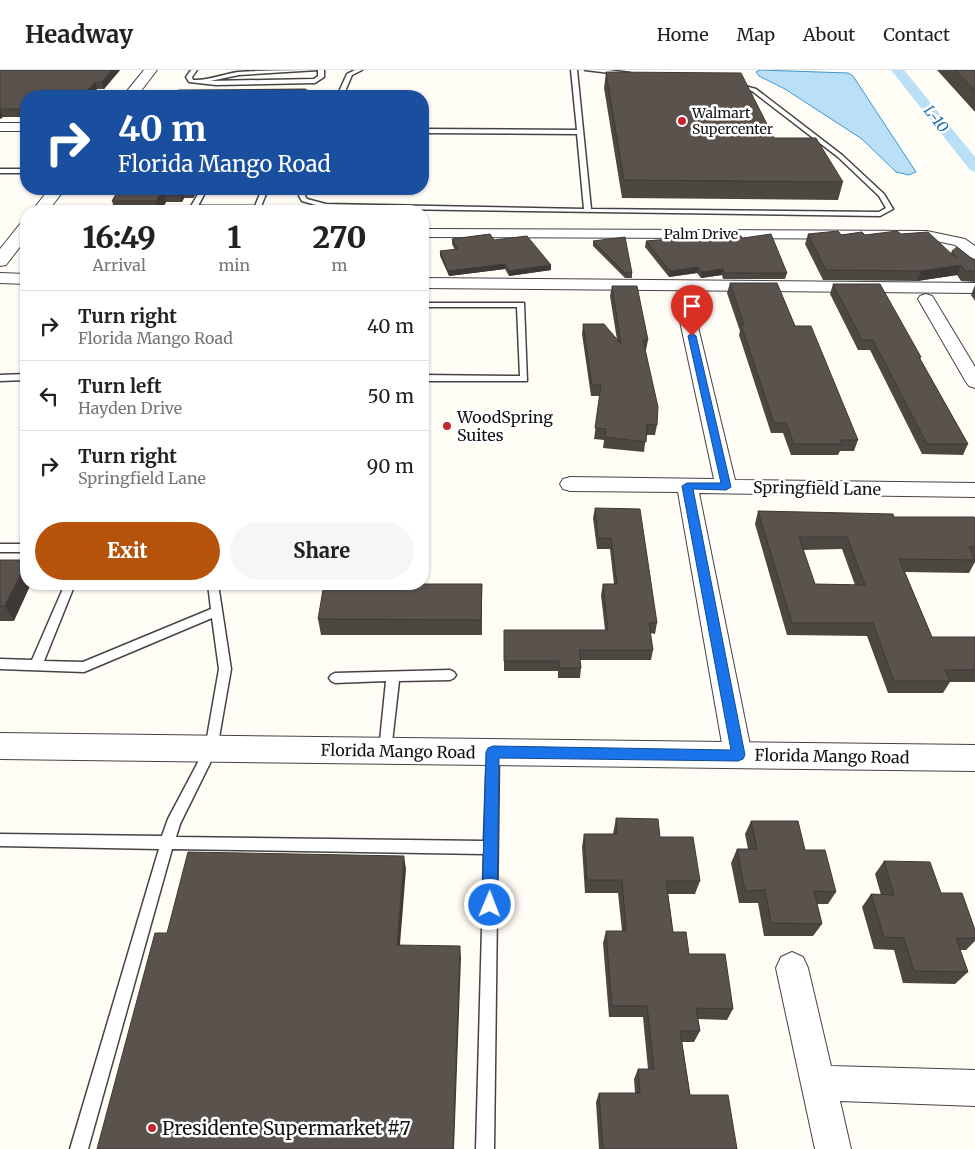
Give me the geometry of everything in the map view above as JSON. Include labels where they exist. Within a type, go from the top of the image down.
[{"type":"street","points":[[135,90],[151,70]]},
{"type":"street","points":[[0,127],[20,127]]},
{"type":"street","points":[[45,205],[52,195]]},
{"type":"street","name":"Palm Drive","points":[[429,233],[927,235],[960,242],[975,254]]},
{"type":"street","points":[[0,262],[20,236]]},
{"type":"street","points":[[0,278],[20,279]]},
{"type":"street","points":[[429,284],[975,288]]},
{"type":"street","points":[[684,298],[726,487]]},
{"type":"street","points":[[926,299],[975,382]]},
{"type":"street","name":"Springfield Lane","points":[[570,484],[975,490]]},
{"type":"street","points":[[687,486],[738,755]]},
{"type":"street","name":"Florida Mango Road","points":[[0,746],[975,759]]},
{"type":"street","points":[[792,968],[833,1149]]},
{"type":"street","points":[[818,1083],[975,1088]]},
{"type":"lane","points":[[194,70],[189,77],[191,81],[203,82],[315,81],[321,77],[321,70]]},
{"type":"lane","points":[[203,82],[216,73],[235,70],[316,70]]},
{"type":"lane","points":[[343,90],[350,74],[359,70]]},
{"type":"lane","points":[[574,70],[588,211]]},
{"type":"lane","points":[[588,70],[636,74]]},
{"type":"lane","points":[[429,208],[880,214],[890,209],[882,195],[840,156],[762,96],[744,86],[726,84]]},
{"type":"lane","points":[[429,131],[580,132]]},
{"type":"lane","points":[[0,171],[20,171]]},
{"type":"lane","points":[[302,195],[304,200],[322,205]]},
{"type":"lane","points":[[429,305],[521,305],[524,379],[429,378]]},
{"type":"lane","points":[[0,378],[20,378]]},
{"type":"lane","points":[[0,548],[20,548]]},
{"type":"lane","points":[[36,665],[67,590]]},
{"type":"lane","points":[[79,1149],[173,822],[211,748],[225,669],[214,590]]},
{"type":"lane","points":[[0,664],[84,667],[217,611]]},
{"type":"lane","points":[[335,678],[450,675]]},
{"type":"lane","points":[[385,750],[393,677]]},
{"type":"lane","points":[[485,1149],[493,752]]},
{"type":"lane","points":[[0,840],[491,848]]},
{"type":"water","points":[[760,70],[848,73],[853,76],[916,172],[909,175],[896,172],[862,139],[785,89],[759,76],[756,72]]},
{"type":"building","points":[[0,70],[112,70],[102,82],[95,82],[88,90],[20,90],[20,109],[0,109]]},
{"type":"building","points":[[955,70],[975,70],[975,91]]},
{"type":"building","name":"Walmart Supercenter","points":[[606,72],[741,73],[774,138],[816,138],[843,182],[624,180]]},
{"type":"building","points":[[116,195],[160,195],[156,201],[112,201]]},
{"type":"building","points":[[838,231],[841,235],[862,232],[865,235],[897,231],[901,234],[928,232],[957,259],[952,251],[957,247],[975,261],[975,271],[965,271],[961,265],[921,271],[826,270],[808,234]]},
{"type":"building","points":[[490,234],[494,240],[527,236],[551,265],[509,271],[505,264],[448,271],[440,251],[458,249],[452,239]]},
{"type":"building","points":[[738,234],[743,238],[771,234],[787,273],[724,273],[723,269],[702,272],[698,267],[670,271],[646,241],[693,237],[694,239]]},
{"type":"building","points":[[625,237],[632,273],[625,273],[593,241]]},
{"type":"building","points":[[730,283],[777,283],[795,326],[811,326],[858,440],[840,440],[842,444],[794,444],[786,423],[774,423],[741,325],[744,325]]},
{"type":"building","points":[[833,284],[880,284],[968,444],[927,444],[873,340],[862,340]]},
{"type":"building","points":[[612,286],[637,286],[648,340],[643,340],[658,407],[657,425],[647,424],[646,442],[605,437],[606,429],[595,428],[601,385],[592,385],[583,324],[604,324],[621,344]]},
{"type":"building","points":[[595,508],[640,509],[657,623],[649,623],[653,650],[579,650],[581,668],[559,668],[559,661],[504,661],[504,630],[608,630],[603,584],[617,584],[611,538],[598,538]]},
{"type":"building","points":[[758,511],[893,514],[894,517],[975,518],[975,547],[969,547],[975,560],[899,559],[932,637],[975,637],[975,670],[945,670],[950,681],[894,681],[873,623],[792,623]],"holes":[[[799,537],[847,537],[865,585],[815,584]]]},
{"type":"building","points":[[0,560],[20,560],[20,575],[5,606],[0,606]]},
{"type":"building","points":[[429,584],[482,584],[481,620],[318,619],[323,590],[429,590]]},
{"type":"building","points":[[616,818],[658,819],[660,837],[693,837],[700,881],[666,881],[673,932],[686,932],[689,954],[725,954],[733,1009],[696,1008],[700,1031],[680,1031],[690,1095],[728,1095],[737,1149],[603,1149],[599,1093],[640,1093],[638,1069],[654,1069],[647,1006],[612,1006],[606,931],[626,931],[622,880],[587,880],[584,834],[617,834]]},
{"type":"building","points":[[751,821],[798,821],[805,850],[825,850],[836,892],[814,891],[822,924],[771,923],[765,890],[745,891],[737,849],[757,849]]},
{"type":"building","points":[[188,852],[404,856],[397,945],[460,946],[453,1149],[97,1149],[155,933],[167,933]]},
{"type":"building","points":[[884,861],[930,862],[941,893],[962,893],[975,930],[975,938],[956,938],[968,972],[914,971],[904,938],[884,937],[871,894],[894,895]]},
{"type":"waterway","name":"L-10","points":[[897,70],[975,167]]},
{"type":"place","name":"Walmart Supercenter","points":[[682,121]]},
{"type":"place","name":"WoodSpring Suites","points":[[447,426]]},
{"type":"place","name":"Presidente Supermarket #7","points":[[152,1128]]},
{"type":"route","points":[[490,905],[493,752],[738,755],[687,486],[726,487],[692,336]]}]
